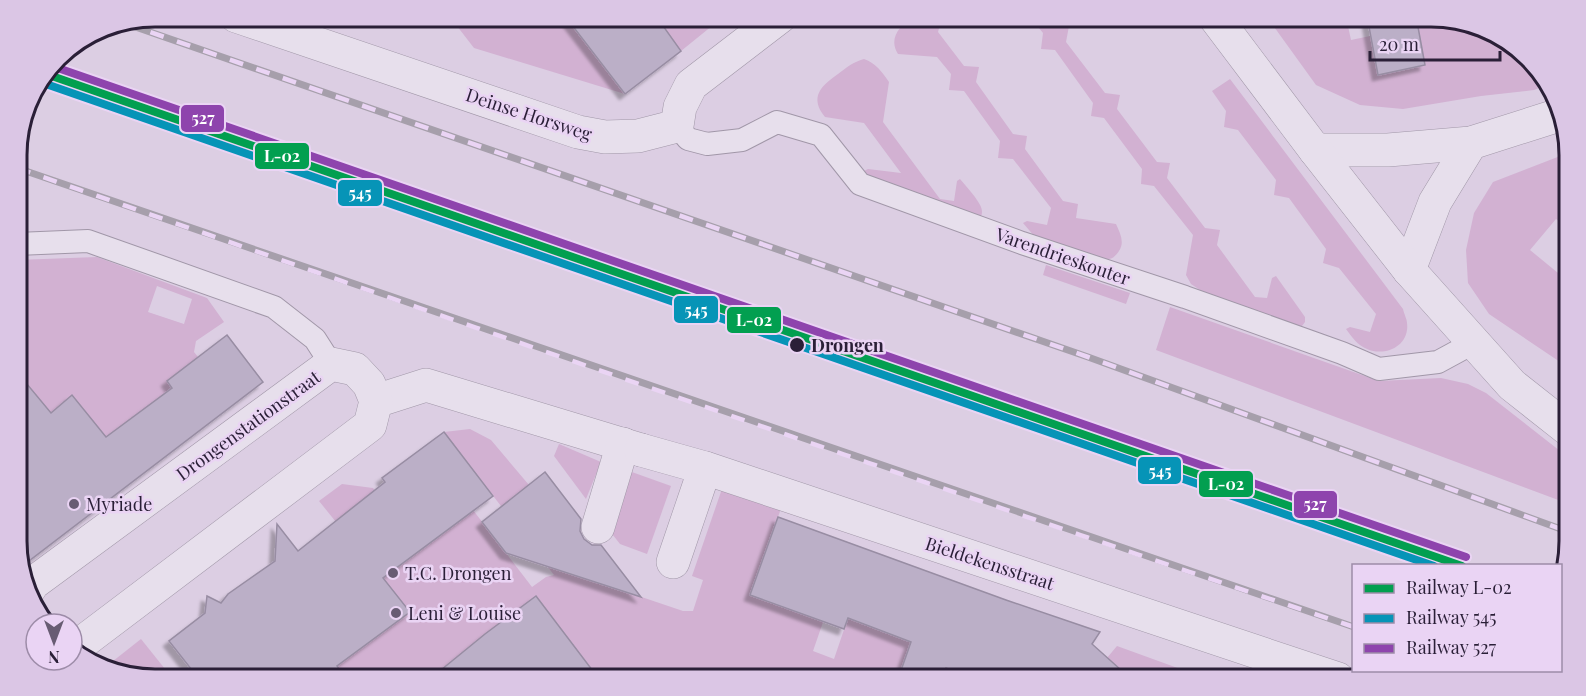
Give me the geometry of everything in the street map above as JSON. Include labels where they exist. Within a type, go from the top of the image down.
[{"type":"street","name":"Deinse Horsweg","points":[[268,27],[578,132],[605,137],[638,136],[677,126]]},
{"type":"street","points":[[677,126],[680,107],[692,86],[767,27]]},
{"type":"street","points":[[1222,27],[1409,270],[1512,385],[1559,422]]},
{"type":"street","points":[[1315,150],[1388,150],[1471,142],[1553,117]]},
{"type":"street","points":[[1409,270],[1435,202],[1471,142]]},
{"type":"street","name":"Drongenstationstraat","points":[[34,582],[331,364],[356,369],[369,384],[375,401]]},
{"type":"street","name":"Bieldekensstraat","points":[[375,401],[426,385],[705,468],[1308,669]]},
{"type":"street","points":[[84,641],[370,425],[375,401]]},
{"type":"street","points":[[598,527],[632,447]]},
{"type":"street","points":[[673,562],[705,468]]},
{"type":"lane","name":"Varendrieskouter","points":[[677,126],[688,139],[707,144],[742,140],[777,122],[821,135],[860,184],[1022,243],[1176,294],[1342,353],[1379,369],[1438,362],[1473,343]]},
{"type":"lane","points":[[27,244],[88,242],[274,307],[315,339],[331,364]]},
{"type":"shaded area","points":[[458,27],[591,27],[607,42],[593,53],[625,94],[474,48]]},
{"type":"shaded area","points":[[663,27],[711,27],[681,51]]},
{"type":"shaded area","points":[[939,27],[938,32],[964,66],[979,67],[976,82],[1013,134],[1027,136],[1025,149],[1063,201],[1078,204],[1076,218],[1116,224],[1122,244],[1115,256],[1110,259],[1094,258],[1035,237],[1023,223],[1027,221],[1047,225],[1051,208],[1013,159],[998,158],[1000,141],[964,91],[949,90],[951,74],[937,57],[898,54],[894,43],[900,28]]},
{"type":"shaded area","points":[[1038,27],[1069,27],[1066,42],[1105,93],[1120,95],[1117,109],[1157,162],[1170,163],[1167,178],[1205,228],[1220,230],[1217,245],[1255,297],[1267,298],[1272,278],[1276,276],[1305,317],[1302,326],[1203,292],[1191,284],[1186,275],[1193,235],[1154,186],[1141,184],[1142,169],[1104,118],[1091,116],[1093,103],[1055,50],[1041,49],[1043,33]]},
{"type":"shaded area","points":[[1274,27],[1348,27],[1351,40],[1370,36],[1378,75],[1425,65],[1418,27],[1456,29],[1495,44],[1521,65],[1540,88],[1403,109],[1360,105],[1316,85]]},
{"type":"shaded area","points":[[864,59],[875,65],[889,82],[883,122],[940,199],[954,201],[957,181],[960,179],[979,203],[982,211],[980,216],[977,218],[873,180],[864,171],[868,169],[901,173],[864,123],[825,117],[820,110],[818,98],[819,92],[832,78],[850,65]]},
{"type":"shaded area","points":[[1230,79],[1403,309],[1407,331],[1405,338],[1395,348],[1381,352],[1367,349],[1358,343],[1346,329],[1350,327],[1370,332],[1376,314],[1339,268],[1323,263],[1326,249],[1289,198],[1274,195],[1276,180],[1238,130],[1224,127],[1226,111],[1212,91]]},
{"type":"shaded area","points":[[1559,156],[1559,221],[1556,219],[1530,250],[1559,274],[1559,361],[1489,314],[1468,283],[1466,250],[1474,213],[1493,182]]},
{"type":"shaded area","points":[[97,257],[207,298],[224,322],[196,341],[194,352],[198,357],[167,381],[172,388],[104,455],[86,412],[72,395],[51,413],[27,384],[27,260]],"holes":[[[157,286],[192,299],[184,324],[148,312]]]},
{"type":"shaded area","points":[[1046,265],[1130,293],[1126,304],[1043,275]]},
{"type":"shaded area","points":[[1170,307],[1379,381],[1441,378],[1468,384],[1486,393],[1559,450],[1559,500],[1156,350]]},
{"type":"shaded area","points":[[470,429],[491,440],[529,485],[606,585],[683,611],[693,611],[703,580],[692,576],[724,483],[783,503],[750,595],[800,613],[831,599],[813,651],[834,659],[848,618],[916,629],[902,669],[297,669],[294,665],[340,527],[319,501],[342,484],[373,488],[420,549],[473,510],[532,587],[546,577],[554,575],[444,432]]},
{"type":"shaded area","points":[[559,444],[601,462],[586,499],[554,456]]},
{"type":"shaded area","points":[[629,471],[671,486],[647,554],[620,544],[609,530]]},
{"type":"shaded area","points":[[141,639],[165,669],[130,667],[113,661]]},
{"type":"shaded area","points":[[1117,646],[1180,669],[1098,669]]},
{"type":"shaded area","points":[[959,663],[968,669],[957,669]]},
{"type":"building","points":[[573,27],[664,27],[681,51],[625,94]]},
{"type":"building","points":[[1369,27],[1418,27],[1425,65],[1378,75]]},
{"type":"building","points":[[227,335],[263,382],[29,561],[27,384],[51,413],[72,395],[106,437],[172,388],[167,381]]},
{"type":"building","points":[[444,432],[493,496],[383,578],[410,612],[337,666],[339,669],[191,669],[169,641],[205,613],[207,596],[221,603],[228,594],[275,561],[277,524],[298,551],[385,482],[382,478]]},
{"type":"building","points":[[545,472],[581,519],[580,531],[584,539],[592,545],[601,545],[641,597],[506,553],[482,522]]},
{"type":"building","points":[[778,517],[1100,632],[1092,644],[1120,669],[902,669],[911,642],[848,618],[844,629],[750,595]]},
{"type":"building","points":[[536,596],[591,669],[442,669]]},
{"type":"railway","points":[[138,28],[1088,357],[1559,528]]},
{"type":"railway","points":[[27,171],[852,457],[1352,626]]},
{"type":"rail line","name":"527","points":[[61,69],[1466,557]]},
{"type":"rail line","name":"L-02","points":[[54,77],[1456,564]]},
{"type":"rail line","name":"545","points":[[48,85],[1428,564]]},
{"type":"place","name":"Drongen","points":[[797,345]]},
{"type":"place","name":"Myriade","points":[[74,504]]},
{"type":"place","name":"T.C. Drongen","points":[[393,573]]},
{"type":"place","name":"Leni & Louise","points":[[396,613]]}]
